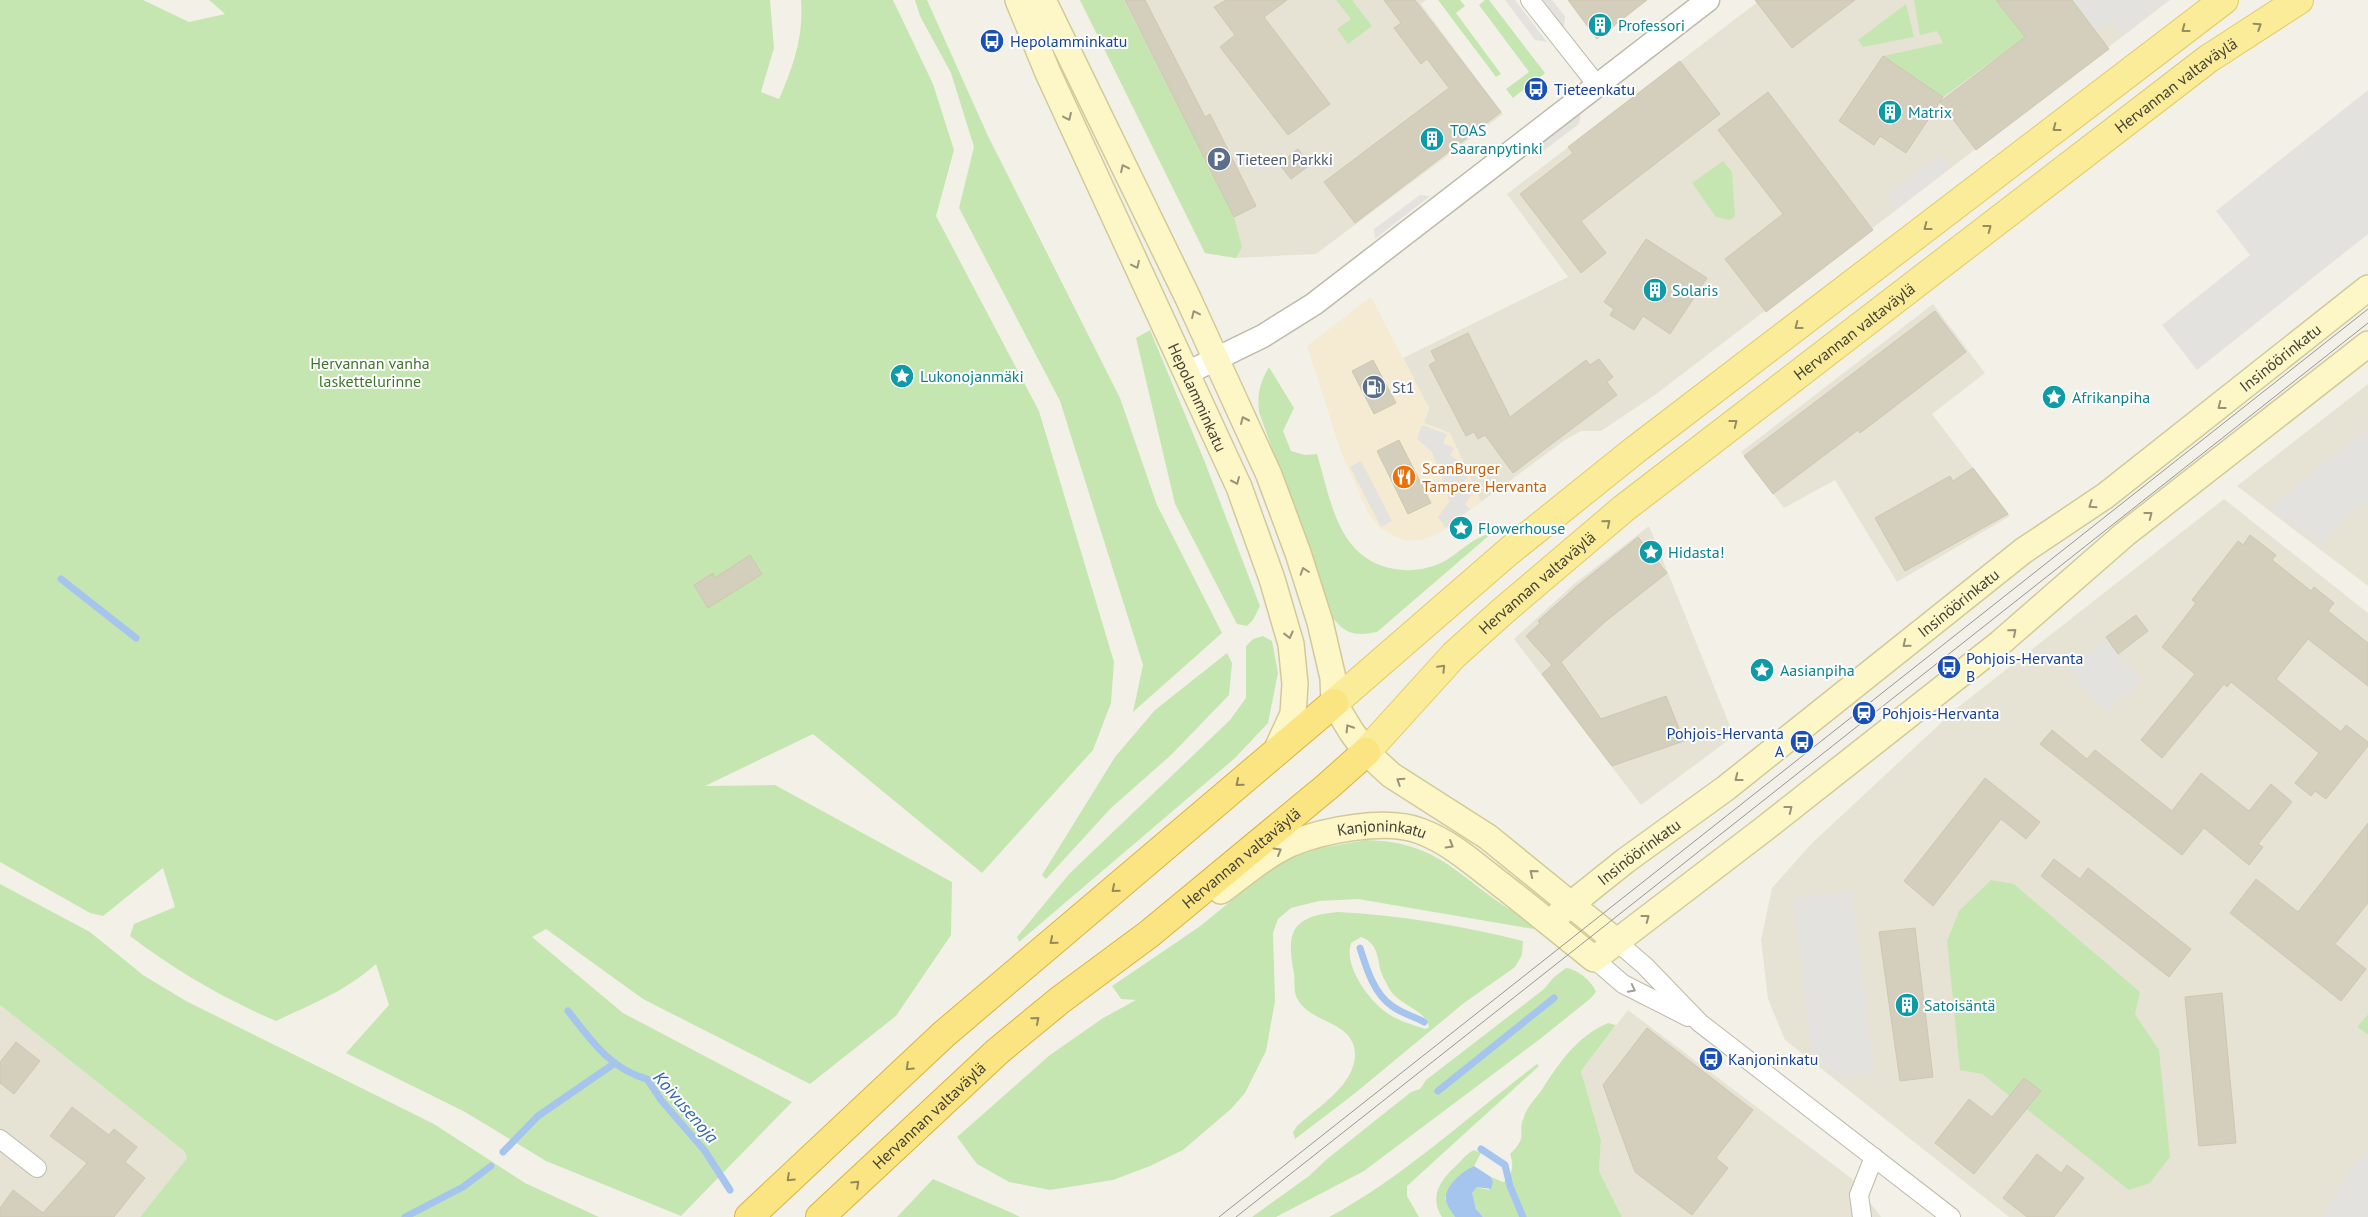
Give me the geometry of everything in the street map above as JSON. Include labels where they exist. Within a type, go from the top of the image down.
[{"type":"highway","points":[[749,1217],[944,1034],[1334,703]]},
{"type":"highway","name":"Hervannan valtaväylä","points":[[820,1217],[998,1051],[1060,1000],[1148,934],[1328,786],[1366,752]]},
{"type":"main road","points":[[1006,0],[1048,73]]},
{"type":"main road","name":"Hepolamminkatu","points":[[1018,0],[1048,73],[1239,487],[1282,607],[1291,644],[1295,684],[1293,714],[1276,752]]},
{"type":"main road","name":"Hepolamminkatu","points":[[1043,0],[1216,358],[1269,475],[1298,553],[1322,632],[1333,678],[1334,703]]},
{"type":"main road","points":[[1334,703],[1508,552],[1605,474],[2224,0]]},
{"type":"main road","name":"Hervannan valtaväylä","points":[[1366,752],[1408,703],[1461,649],[1623,509],[2208,59],[2299,0]]},
{"type":"main road","name":"Insinöörinkatu","points":[[1550,921],[1726,788],[2023,551],[2106,496],[2368,288]]},
{"type":"main road","points":[[1594,959],[1764,829],[2000,643],[2125,534],[2368,344]]},
{"type":"main road","name":"Kanjoninkatu","points":[[1334,703],[1366,752],[1391,775],[1488,837],[1616,941]]},
{"type":"main road","name":"Kanjoninkatu","points":[[1148,934],[1194,909],[1256,864],[1290,844],[1323,834],[1358,827],[1394,826],[1419,830],[1452,845],[1550,921],[1594,959]]},
{"type":"street","points":[[1530,0],[1597,85]]},
{"type":"street","points":[[1187,373],[1263,336],[1314,304],[1708,0]]},
{"type":"street","name":"Kanjoninkatu","points":[[1616,941],[1645,966],[1700,1023],[1950,1217]]},
{"type":"street","name":"Kanjoninkatu","points":[[1594,959],[1623,984],[1700,1023]]},
{"type":"street","points":[[0,1140],[37,1168]]},
{"type":"street","points":[[1862,1217],[1859,1195],[1874,1157]]},
{"type":"shaded area","points":[[1080,0],[1426,0],[1421,4],[1503,114],[1316,254],[1236,258],[1205,253]]},
{"type":"shaded area","points":[[1505,0],[1515,0],[1547,42],[1535,40]]},
{"type":"shaded area","points":[[1543,0],[1552,0],[1565,16],[1564,27]]},
{"type":"shaded area","points":[[1760,0],[2170,0],[1655,395],[1601,431],[1581,431],[1565,440],[1481,502],[1450,433],[1424,423],[1429,408],[1403,358],[1568,277],[1507,194]]},
{"type":"shaded area","points":[[2073,0],[2169,0],[2122,36],[2112,22],[2098,33]]},
{"type":"shaded area","points":[[2368,90],[2368,234],[2197,370],[2162,325],[2250,255],[2216,211]]},
{"type":"shaded area","points":[[1581,113],[1579,124],[1542,152],[1530,151]]},
{"type":"shaded area","points":[[1940,154],[1950,168],[1897,209],[1886,195]]},
{"type":"shaded area","points":[[1420,195],[1430,196],[1375,239],[1374,229]]},
{"type":"shaded area","points":[[1371,297],[1429,408],[1424,423],[1450,433],[1481,502],[1443,531],[1422,540],[1406,541],[1392,535],[1379,527],[1368,513],[1341,452],[1307,346]]},
{"type":"shaded area","points":[[1933,304],[1985,373],[1932,414],[2010,516],[1897,582],[1835,480],[1784,508],[1741,452]]},
{"type":"shaded area","points":[[2368,384],[2368,586],[2237,486]]},
{"type":"shaded area","points":[[1422,425],[1447,434],[1443,443],[1454,448],[1450,455],[1460,462],[1456,469],[1468,477],[1463,483],[1474,491],[1465,504],[1470,509],[1446,528],[1438,517],[1449,502],[1432,452],[1417,439]]},
{"type":"shaded area","points":[[2368,427],[2368,501],[2349,516],[2321,546],[2270,508]]},
{"type":"shaded area","points":[[1361,461],[1392,521],[1381,527],[1350,467]]},
{"type":"shaded area","points":[[2224,499],[2368,613],[2368,1014],[2357,1027],[2368,1035],[2368,1217],[2009,1217],[1785,1040],[1768,999],[1761,940],[1772,888],[1810,845],[1957,708]]},
{"type":"shaded area","points":[[1649,526],[1734,736],[1641,805],[1514,639],[1574,584]]},
{"type":"shaded area","points":[[2104,640],[2144,679],[2106,711],[2068,670]]},
{"type":"shaded area","points":[[1852,891],[1874,1075],[1836,1076],[1812,1057],[1793,898]]},
{"type":"shaded area","points":[[0,1005],[184,1151],[187,1158],[140,1217],[0,1217]]},
{"type":"shaded area","points":[[1628,1010],[1851,1178],[1881,1217],[1622,1217],[1599,1171],[1601,1140],[1581,1071]]},
{"type":"shaded area","points":[[2368,1151],[2368,1217],[2322,1217],[2343,1182]]},
{"type":"green space","name":"Hervannan vanha laskettelurinne","points":[[0,0],[143,0],[189,22],[225,14],[209,0],[770,0],[774,48],[761,92],[779,99],[789,75],[799,39],[801,0],[893,0],[933,84],[954,150],[936,216],[1039,411],[1114,662],[1111,703],[1093,750],[982,873],[813,734],[705,786],[775,785],[952,882],[951,935],[896,1016],[810,1084],[643,999],[546,929],[532,937],[623,1013],[792,1102],[681,1216],[546,1161],[465,1112],[346,1053],[389,1005],[376,964],[340,990],[276,1021],[200,983],[164,961],[130,936],[134,924],[175,907],[163,868],[103,916],[90,913],[0,862]]},
{"type":"green space","points":[[915,0],[927,0],[988,136],[1120,398],[1157,505],[1222,633],[1133,712],[1143,665],[1060,401],[959,208],[974,147],[951,73],[920,16]]},
{"type":"green space","points":[[1080,0],[1124,0],[1234,217],[1242,247],[1236,258],[1205,253]]},
{"type":"green space","points":[[1336,0],[1352,0],[1372,26],[1348,44],[1337,29],[1351,19]]},
{"type":"green space","points":[[1438,0],[1460,0],[1465,6],[1456,13],[1501,74],[1496,77]]},
{"type":"green space","points":[[1485,0],[1489,0],[1545,73],[1513,98],[1506,89],[1529,72],[1479,5]]},
{"type":"green space","points":[[1914,0],[1996,0],[2025,37],[1943,97],[1883,56],[1943,43],[1937,31],[1920,35]]},
{"type":"green space","points":[[1906,4],[1914,37],[1863,47],[1858,40]]},
{"type":"green space","points":[[1723,161],[1732,172],[1735,216],[1730,220],[1716,217],[1692,183]]},
{"type":"green space","points":[[1150,330],[1204,460],[1260,606],[1253,620],[1247,626],[1237,624],[1175,504],[1136,338]]},
{"type":"green space","points":[[1269,367],[1294,408],[1283,431],[1291,451],[1305,455],[1317,454],[1327,491],[1340,526],[1349,541],[1361,554],[1376,563],[1395,569],[1420,569],[1443,562],[1477,539],[1492,533],[1377,632],[1352,633],[1342,628],[1332,617],[1259,412],[1258,399],[1260,388]]},
{"type":"green space","points":[[1263,636],[1272,641],[1278,673],[1268,723],[1235,758],[1019,942],[1017,937],[1069,874],[1230,720],[1246,698],[1246,646],[1253,639]]},
{"type":"green space","points":[[1227,653],[1232,663],[1229,695],[1171,755],[1111,808],[1046,879],[1042,875],[1115,757],[1155,710]]},
{"type":"green space","points":[[1367,840],[1407,845],[1438,858],[1522,917],[1534,929],[1358,899],[1319,901],[1291,908],[1278,919],[1273,933],[1275,1001],[1266,1051],[1245,1093],[1231,1109],[1183,1150],[1150,1166],[1113,1180],[1050,1190],[1009,1182],[977,1164],[957,1137],[1050,1055],[1103,1018],[1136,1000],[1121,999],[1112,986],[1199,927],[1278,863],[1320,848]]},
{"type":"green space","points":[[1991,880],[2014,884],[2140,992],[2135,1014],[2159,1050],[2170,1157],[2150,1183],[2129,1190],[1982,1074],[1960,1070],[1947,941],[1959,911]]},
{"type":"green space","points":[[0,884],[90,932],[143,975],[186,1001],[434,1124],[525,1183],[599,1217],[140,1217],[187,1158],[184,1151],[0,1005]]},
{"type":"green space","points":[[1338,912],[1385,916],[1477,931],[1523,941],[1522,955],[1515,967],[1464,1003],[1354,1094],[1295,1139],[1293,1132],[1297,1126],[1325,1103],[1349,1076],[1355,1054],[1353,1043],[1348,1035],[1304,1008],[1295,994],[1291,947],[1292,937],[1295,929],[1301,922],[1322,914]],"holes":[[[1361,937],[1367,940],[1376,951],[1381,972],[1390,990],[1399,1000],[1423,1016],[1429,1027],[1425,1029],[1393,1016],[1383,1010],[1370,997],[1358,979],[1351,961],[1350,952],[1351,943]]]},
{"type":"green space","points":[[1566,968],[1584,976],[1596,992],[1540,1039],[1364,1171],[1276,1217],[1252,1217],[1309,1176],[1327,1159],[1411,1092],[1420,1089],[1426,1080],[1544,989],[1553,978]]},
{"type":"green space","points":[[2368,1014],[2368,1035],[2357,1027]]},
{"type":"green space","points":[[1608,1023],[1616,1025],[1581,1071],[1601,1140],[1599,1171],[1622,1217],[1483,1217],[1472,1200],[1474,1189],[1477,1187],[1489,1190],[1493,1182],[1491,1177],[1503,1182],[1509,1177],[1512,1166],[1510,1154],[1520,1142],[1522,1123],[1529,1106],[1577,1043]]},
{"type":"green space","points":[[1537,1064],[1539,1066],[1407,1186],[1407,1196],[1419,1217],[1329,1217],[1384,1183],[1436,1145]]},
{"type":"green space","points":[[1474,1150],[1481,1153],[1474,1166],[1470,1168],[1445,1198],[1455,1217],[1442,1217],[1436,1201],[1439,1187],[1447,1175]]},
{"type":"green space","points":[[933,1179],[1012,1213],[1020,1217],[897,1217]]},
{"type":"water","points":[[1474,1166],[1491,1177],[1493,1182],[1491,1189],[1477,1187],[1472,1193],[1476,1209],[1483,1217],[1455,1217],[1447,1204],[1446,1194],[1456,1179]]},
{"type":"building","name":"Tieteen Parkki","points":[[1125,0],[1145,0],[1205,117],[1210,114],[1256,206],[1234,217]]},
{"type":"building","points":[[1226,0],[1287,0],[1264,17],[1330,104],[1288,135],[1220,47],[1235,35],[1214,7]]},
{"type":"building","name":"TOAS Saaranpytinki","points":[[1384,0],[1415,0],[1501,112],[1355,223],[1324,182],[1449,88],[1427,59],[1421,64],[1394,28],[1401,23]]},
{"type":"building","name":"Professori","points":[[1568,0],[1647,0],[1597,39]]},
{"type":"building","points":[[1755,0],[1855,0],[1792,48]]},
{"type":"building","points":[[1996,0],[2072,0],[2109,49],[1976,150],[1940,102],[2025,37]]},
{"type":"building","name":"Matrix","points":[[1883,56],[1943,97],[1906,153],[1880,136],[1874,145],[1839,121]]},
{"type":"building","points":[[1680,61],[1720,114],[1581,221],[1606,253],[1581,273],[1520,194],[1573,153],[1568,147]]},
{"type":"building","points":[[1768,92],[1873,230],[1766,312],[1725,259],[1783,214],[1718,130]]},
{"type":"building","points":[[1298,149],[1310,165],[1291,179],[1279,164]]},
{"type":"building","name":"Solaris","points":[[1646,239],[1707,278],[1670,334],[1643,316],[1634,330],[1610,315],[1614,309],[1604,302]]},
{"type":"building","points":[[1935,311],[1966,352],[1860,433],[1858,430],[1773,494],[1744,456]]},
{"type":"building","points":[[1468,333],[1510,417],[1586,360],[1590,365],[1599,359],[1613,377],[1607,382],[1617,395],[1513,473],[1485,435],[1478,439],[1474,432],[1466,436],[1429,365],[1436,361],[1431,351]]},
{"type":"building","name":"St1","points":[[1373,360],[1396,403],[1374,414],[1352,371]]},
{"type":"building","name":"ScanBurger Tampere Hervanta","points":[[1399,440],[1431,503],[1408,514],[1377,451]]},
{"type":"building","points":[[1973,468],[2008,514],[1905,571],[1875,518],[1950,476],[1953,481]]},
{"type":"building","points":[[2250,535],[2276,555],[2272,560],[2311,591],[2314,587],[2334,603],[2328,611],[2368,643],[2368,686],[2308,639],[2276,679],[2341,732],[2346,725],[2368,742],[2368,746],[2326,799],[2315,791],[2311,796],[2295,783],[2319,753],[2231,682],[2227,687],[2224,684],[2162,758],[2141,740],[2195,674],[2162,647],[2196,603],[2192,600],[2238,541],[2243,545]]},
{"type":"building","points":[[1638,537],[1667,573],[1606,621],[1561,662],[1601,719],[1666,696],[1684,741],[1612,766],[1542,674],[1552,665],[1526,636],[1540,623],[1538,621],[1577,586]]},
{"type":"building","points":[[750,555],[762,574],[708,608],[694,585],[713,573],[715,578]]},
{"type":"building","points":[[2136,615],[2148,631],[2118,654],[2106,637]]},
{"type":"building","points":[[2052,730],[2087,759],[2095,750],[2172,811],[2201,773],[2249,811],[2271,784],[2292,802],[2258,844],[2263,847],[2249,865],[2204,828],[2182,855],[2040,744]]},
{"type":"building","points":[[1985,778],[2040,822],[2026,839],[2001,819],[1933,906],[1904,881]]},
{"type":"building","points":[[2368,823],[2368,903],[2335,944],[2366,969],[2341,1001],[2230,913],[2256,879],[2298,912]]},
{"type":"building","points":[[2054,859],[2080,879],[2088,868],[2191,949],[2169,977],[2041,876]]},
{"type":"building","name":"Satoisäntä","points":[[1915,928],[1933,1077],[1900,1081],[1879,932]]},
{"type":"building","points":[[2222,993],[2236,1143],[2199,1146],[2185,997]]},
{"type":"building","points":[[1647,1028],[1753,1110],[1716,1158],[1728,1168],[1692,1215],[1635,1172],[1603,1085]]},
{"type":"building","points":[[16,1042],[40,1061],[14,1094],[0,1083],[0,1062]]},
{"type":"building","points":[[2024,1078],[2041,1091],[1974,1174],[1935,1143],[1969,1099],[1992,1117]]},
{"type":"building","points":[[72,1107],[109,1135],[114,1129],[137,1147],[125,1162],[145,1178],[114,1217],[0,1217],[0,1208],[13,1190],[43,1213],[87,1163],[50,1136]]},
{"type":"building","points":[[2037,1154],[2061,1173],[2067,1165],[2084,1178],[2054,1217],[2027,1217],[2003,1198]]},
{"type":"waterway","name":"Koivusenoja","points":[[61,579],[136,638]]},
{"type":"waterway","points":[[1360,948],[1380,995],[1403,1013],[1424,1022]]},
{"type":"waterway","points":[[1438,1091],[1554,998]]},
{"type":"waterway","name":"Koivusenoja","points":[[568,1011],[593,1042],[612,1061],[634,1075],[647,1079],[661,1100],[705,1151],[730,1190]]},
{"type":"waterway","points":[[503,1152],[538,1116],[615,1063]]},
{"type":"waterway","points":[[1481,1149],[1505,1165],[1510,1186],[1523,1217]]},
{"type":"waterway","points":[[405,1217],[463,1187],[491,1166]]},
{"type":"tram line","points":[[1219,1217],[2368,309]]},
{"type":"tram line","points":[[1236,1217],[2368,323]]},
{"type":"place","name":"Professori","points":[[1600,25]]},
{"type":"place","name":"Hepolamminkatu","points":[[992,41]]},
{"type":"place","name":"Tieteenkatu","points":[[1536,89]]},
{"type":"place","name":"Matrix","points":[[1890,112]]},
{"type":"place","name":"TOAS Saaranpytinki","points":[[1432,139]]},
{"type":"place","name":"Tieteen Parkki","points":[[1219,159]]},
{"type":"place","name":"Solaris","points":[[1655,290]]},
{"type":"place","name":"Lukonojanmäki","points":[[902,376]]},
{"type":"place","name":"St1","points":[[1374,387]]},
{"type":"place","name":"Afrikanpiha","points":[[2054,397]]},
{"type":"place","name":"ScanBurger Tampere Hervanta","points":[[1404,477]]},
{"type":"place","name":"Flowerhouse","points":[[1461,528]]},
{"type":"place","name":"Hidasta!","points":[[1651,552]]},
{"type":"place","name":"Pohjois-Hervanta B","points":[[1949,667]]},
{"type":"place","name":"Aasianpiha","points":[[1762,670]]},
{"type":"place","name":"Pohjois-Hervanta","points":[[1864,713]]},
{"type":"place","name":"Pohjois-Hervanta A","points":[[1802,742]]},
{"type":"place","name":"Satoisäntä","points":[[1907,1005]]},
{"type":"place","name":"Kanjoninkatu","points":[[1711,1059]]}]
